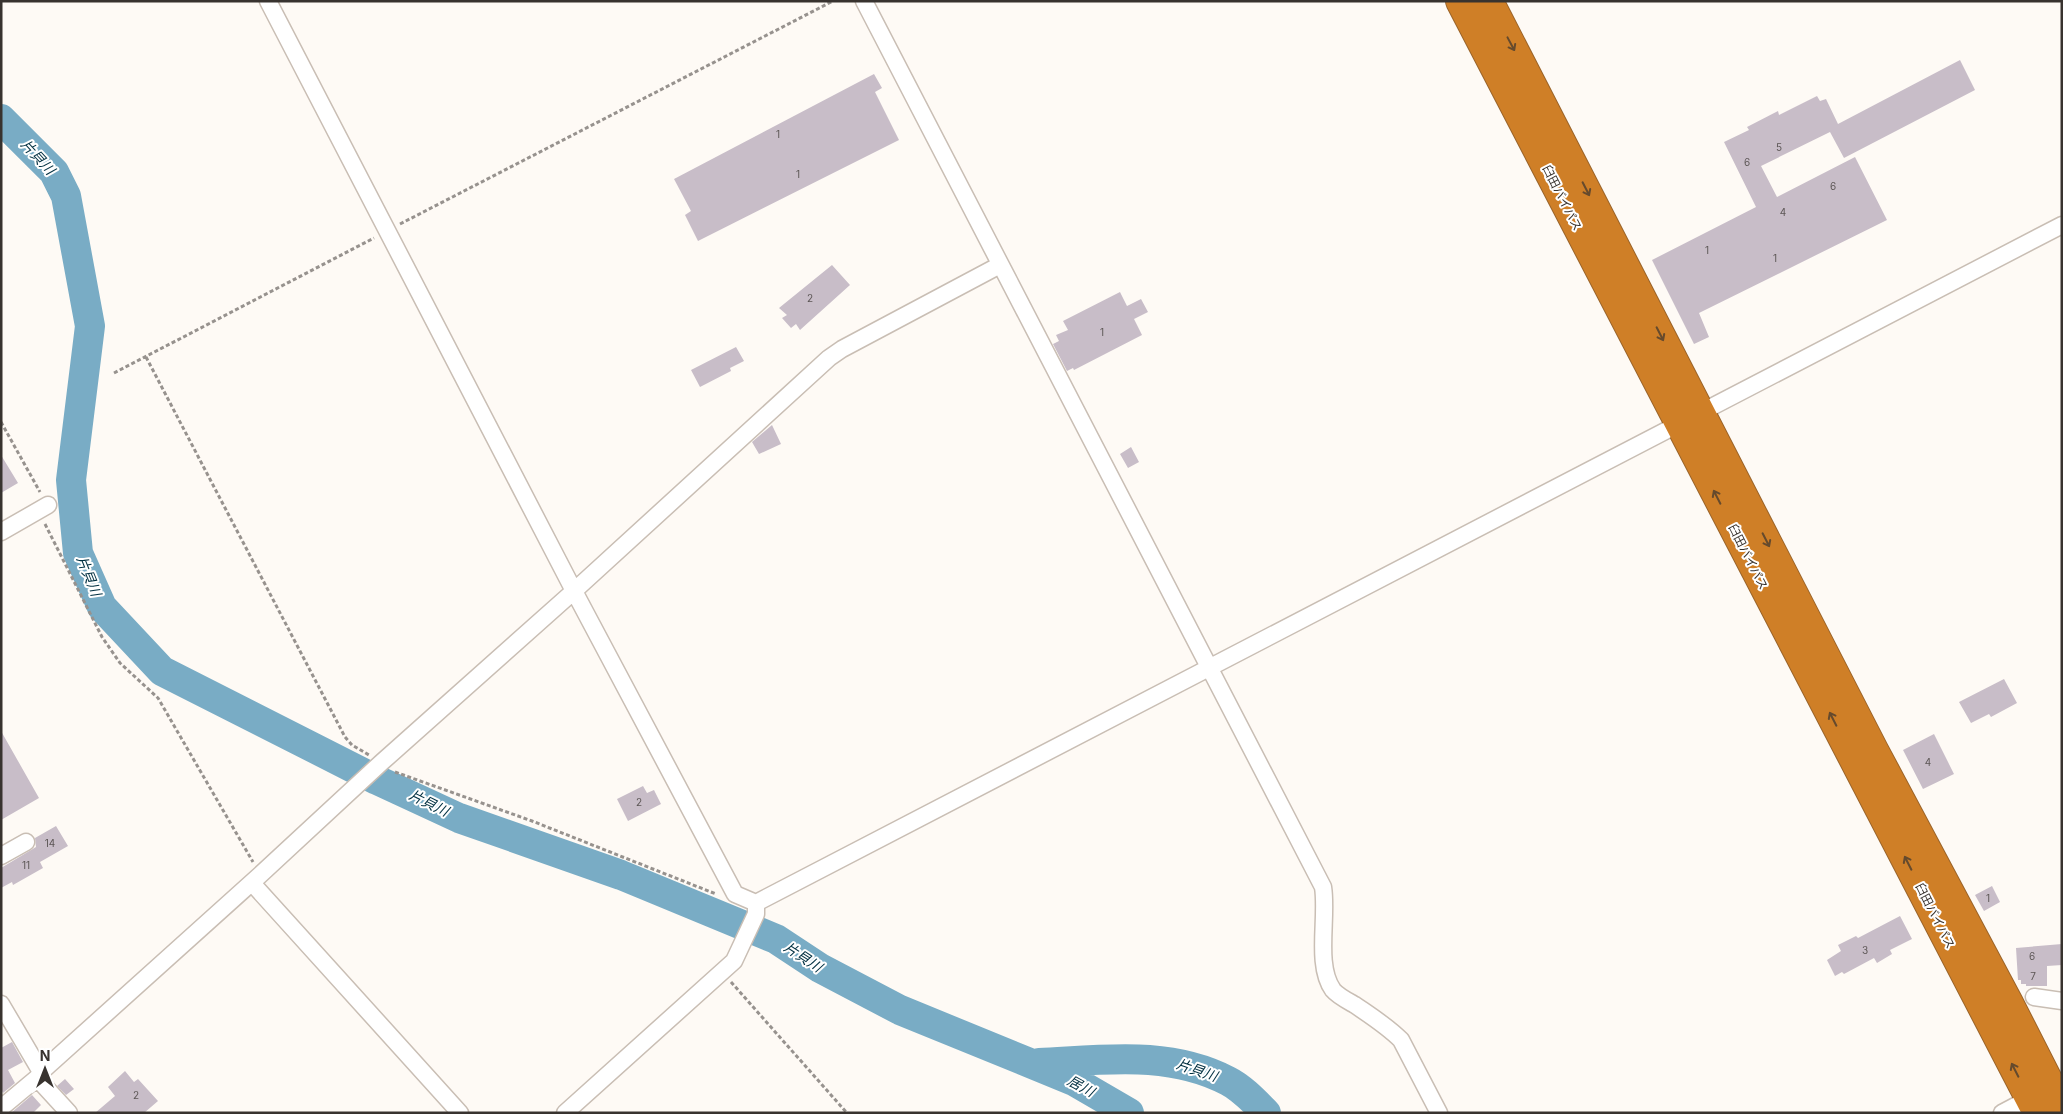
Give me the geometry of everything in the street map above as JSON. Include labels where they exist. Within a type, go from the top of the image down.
[{"type":"highway","name":"臼田バイパス","points":[[1460,1],[1869,741],[2009,1003],[2048,1097]]},
{"type":"highway","name":"臼田バイパス","points":[[1489,1],[1690,419]]},
{"type":"street","points":[[268,1],[386,232],[735,894],[753,906]]},
{"type":"street","points":[[864,1],[1323,887],[1326,903],[1324,960],[1326,974],[1333,990],[1392,1030],[1401,1040],[1439,1113]]},
{"type":"street","points":[[565,1113],[722,973],[738,956],[753,906],[2062,225]]},
{"type":"street","points":[[1,1108],[829,358],[842,349],[1000,265]]},
{"type":"street","points":[[1,532],[43,508]]},
{"type":"street","points":[[1,856],[26,842]]},
{"type":"street","points":[[256,879],[460,1113]]},
{"type":"street","points":[[2034,997],[2062,1001]]},
{"type":"street","points":[[1,1004],[39,1075],[69,1113]]},
{"type":"street","points":[[2002,1113],[2048,1097]]},
{"type":"path","points":[[114,373],[832,1]]},
{"type":"path","points":[[146,357],[345,736],[352,746],[379,765],[392,771],[532,821],[733,901],[753,906]]},
{"type":"path","points":[[1,422],[102,637],[120,663],[158,698],[256,879]]},
{"type":"path","points":[[722,973],[847,1113]]},
{"type":"building","points":[[1960,60],[1975,90],[1844,158],[1830,132],[1761,166],[1777,197],[1855,157],[1887,220],[1699,313],[1709,337],[1694,344],[1652,260],[1756,207],[1724,142],[1749,130],[1747,127],[1778,111],[1779,115],[1817,96],[1820,101],[1826,99],[1838,124]]},
{"type":"building","points":[[874,74],[882,88],[875,92],[899,140],[698,241],[685,215],[691,211],[674,179]]},
{"type":"building","points":[[832,265],[850,285],[800,330],[796,324],[791,328],[782,318],[787,315],[779,308]]},
{"type":"building","points":[[1120,292],[1127,306],[1141,299],[1148,312],[1134,319],[1142,335],[1074,370],[1073,368],[1067,371],[1053,344],[1059,341],[1056,335],[1068,330],[1063,321]]},
{"type":"building","points":[[736,347],[744,361],[730,368],[731,371],[700,387],[691,370]]},
{"type":"building","points":[[772,425],[781,444],[759,454],[752,442]]},
{"type":"building","points":[[1131,447],[1139,462],[1128,468],[1120,454]]},
{"type":"building","points":[[1,455],[18,483],[1,493]]},
{"type":"building","points":[[2004,679],[2017,703],[1991,717],[1989,714],[1971,723],[1959,702]]},
{"type":"building","points":[[1,731],[39,798],[1,820]]},
{"type":"building","points":[[1934,734],[1954,774],[1923,789],[1903,750]]},
{"type":"building","points":[[643,786],[647,793],[654,790],[661,804],[628,821],[617,799]]},
{"type":"building","points":[[56,826],[68,846],[40,862],[43,868],[13,885],[12,882],[1,888],[1,868],[36,847],[35,838]]},
{"type":"building","points":[[1992,886],[2000,902],[1984,911],[1975,895]]},
{"type":"building","points":[[1900,916],[1912,939],[1890,950],[1892,954],[1877,963],[1874,958],[1844,974],[1842,972],[1835,976],[1827,960],[1841,951],[1838,945],[1856,936],[1858,938]]},
{"type":"building","points":[[2062,944],[2062,965],[2047,966],[2047,986],[2026,986],[2026,984],[2021,984],[2021,980],[2018,980],[2016,948]]},
{"type":"building","points":[[12,1042],[23,1062],[8,1070],[15,1083],[3,1093],[1,1089],[1,1048]]},
{"type":"building","points":[[125,1071],[134,1082],[138,1079],[158,1101],[144,1113],[95,1113],[115,1096],[108,1087]]},
{"type":"building","points":[[65,1079],[74,1089],[66,1095],[57,1086]]},
{"type":"building","points":[[32,1095],[41,1105],[33,1113],[11,1113]]},
{"type":"waterway","name":"片貝川","points":[[1,119],[54,172],[66,196],[90,326],[71,480],[78,553],[102,607],[162,671],[377,780],[459,818],[621,875],[776,939],[820,968],[900,1010],[1074,1081],[1129,1113]]},
{"type":"waterway","name":"片貝川","points":[[1039,1063],[1135,1059],[1183,1065],[1206,1071],[1228,1081],[1238,1087],[1266,1113]]},
{"type":"water label","name":"居川","points":[[1081,1086]]}]
